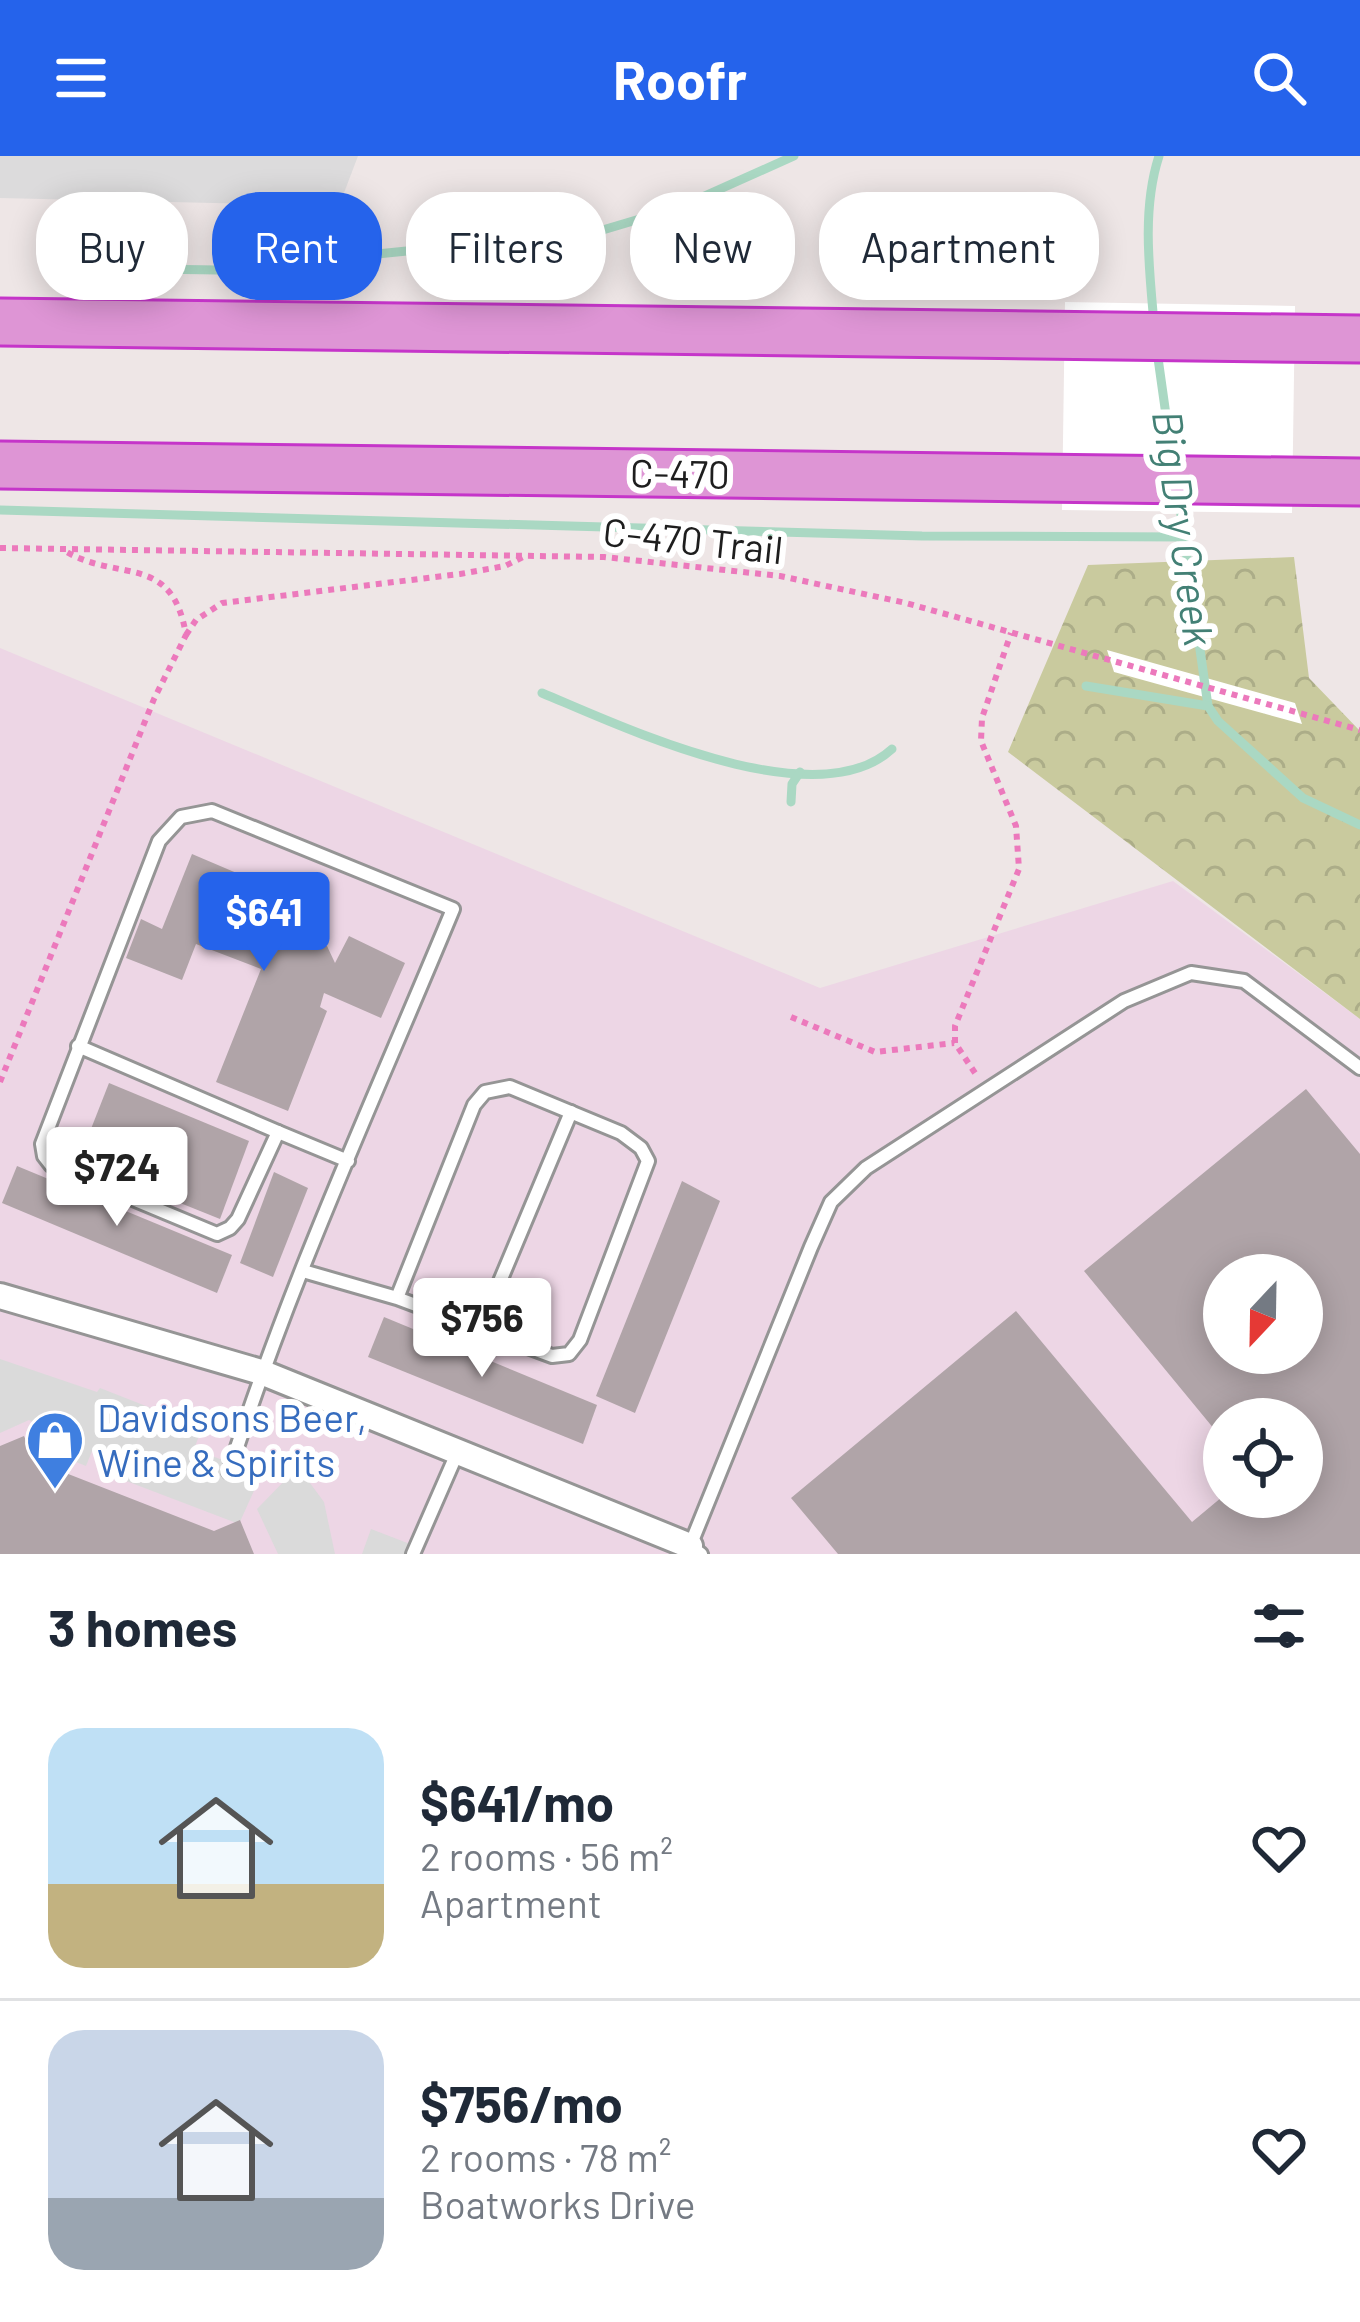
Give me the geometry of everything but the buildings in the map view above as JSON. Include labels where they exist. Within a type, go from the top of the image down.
[{"type":"highway","points":[[0,322],[1360,338]]},
{"type":"highway","name":"C-470","points":[[0,465],[1360,482]]},
{"type":"street","points":[[0,1296],[261,1372],[696,1550]]},
{"type":"lane","points":[[229,1472],[261,1372],[453,909],[212,811],[181,817],[159,841],[42,1144],[44,1156],[51,1165],[217,1234],[238,1220],[278,1132]]},
{"type":"lane","points":[[696,1550],[831,1202],[866,1168],[1124,1001],[1191,973],[1244,981],[1360,1068]]},
{"type":"lane","points":[[78,1046],[349,1161]]},
{"type":"lane","points":[[303,1270],[397,1298],[552,1356],[569,1354],[580,1340],[648,1161],[641,1148],[621,1133],[510,1087],[485,1092],[474,1105],[397,1298]]},
{"type":"lane","points":[[481,1329],[571,1112]]},
{"type":"lane","points":[[413,1554],[458,1450]]},
{"type":"path","name":"C-470 Trail","points":[[0,548],[526,555],[631,559],[780,576],[888,599],[1360,730]]},
{"type":"path","points":[[62,549],[158,579],[178,603],[186,634]]},
{"type":"path","points":[[0,1082],[154,699],[196,620],[222,603],[460,574],[505,566],[526,555]]},
{"type":"path","points":[[977,1075],[955,1042],[955,1025],[1018,869],[1016,826],[981,741],[982,718],[1011,633]]},
{"type":"path","points":[[791,1017],[875,1052],[955,1042]]},
{"type":"shaded area","points":[[0,156],[358,156],[344,192],[212,192],[212,203],[188,202],[188,192],[36,192],[36,199],[0,198]]},
{"type":"shaded area","points":[[0,648],[820,988],[1173,881],[1360,1019],[1360,1554],[0,1554]]},
{"type":"shaded area","points":[[0,1359],[97,1392],[100,1388],[202,1428],[194,1449],[261,1475],[239,1524],[100,1471],[108,1451],[94,1446],[86,1466],[31,1444],[37,1425],[29,1420],[0,1433]]},
{"type":"shaded area","points":[[293,1472],[307,1479],[324,1502],[335,1554],[278,1554],[257,1509]]},
{"type":"shaded area","points":[[371,1529],[423,1549],[421,1554],[362,1554]]},
{"type":"green space","points":[[1294,557],[1309,678],[1360,731],[1360,1019],[1008,752],[1088,565]]},
{"type":"pier","name":"Big Dry Creek","points":[[1065,302],[1295,306],[1292,513],[1062,510]]},
{"type":"pier","points":[[1107,650],[1295,703],[1302,724],[1114,672]]},
{"type":"waterway","points":[[188,270],[596,232],[680,207],[794,156]]},
{"type":"waterway","name":"Big Dry Creek","points":[[1154,323],[1149,217],[1159,156]]},
{"type":"waterway","name":"Big Dry Creek","points":[[1157,351],[1173,465]]},
{"type":"waterway","name":"Big Dry Creek","points":[[1178,494],[1208,706],[1218,721],[1303,798],[1360,825]]},
{"type":"waterway","points":[[0,510],[922,536],[1185,537]]},
{"type":"waterway","points":[[1086,686],[1208,706]]},
{"type":"waterway","points":[[542,693],[667,744],[769,771],[816,774],[858,768],[892,749]]},
{"type":"waterway","points":[[791,802],[792,784],[800,772]]},
{"type":"place","name":"Davidsons Beer, Wine & Spirits","points":[[55,1491]]}]
